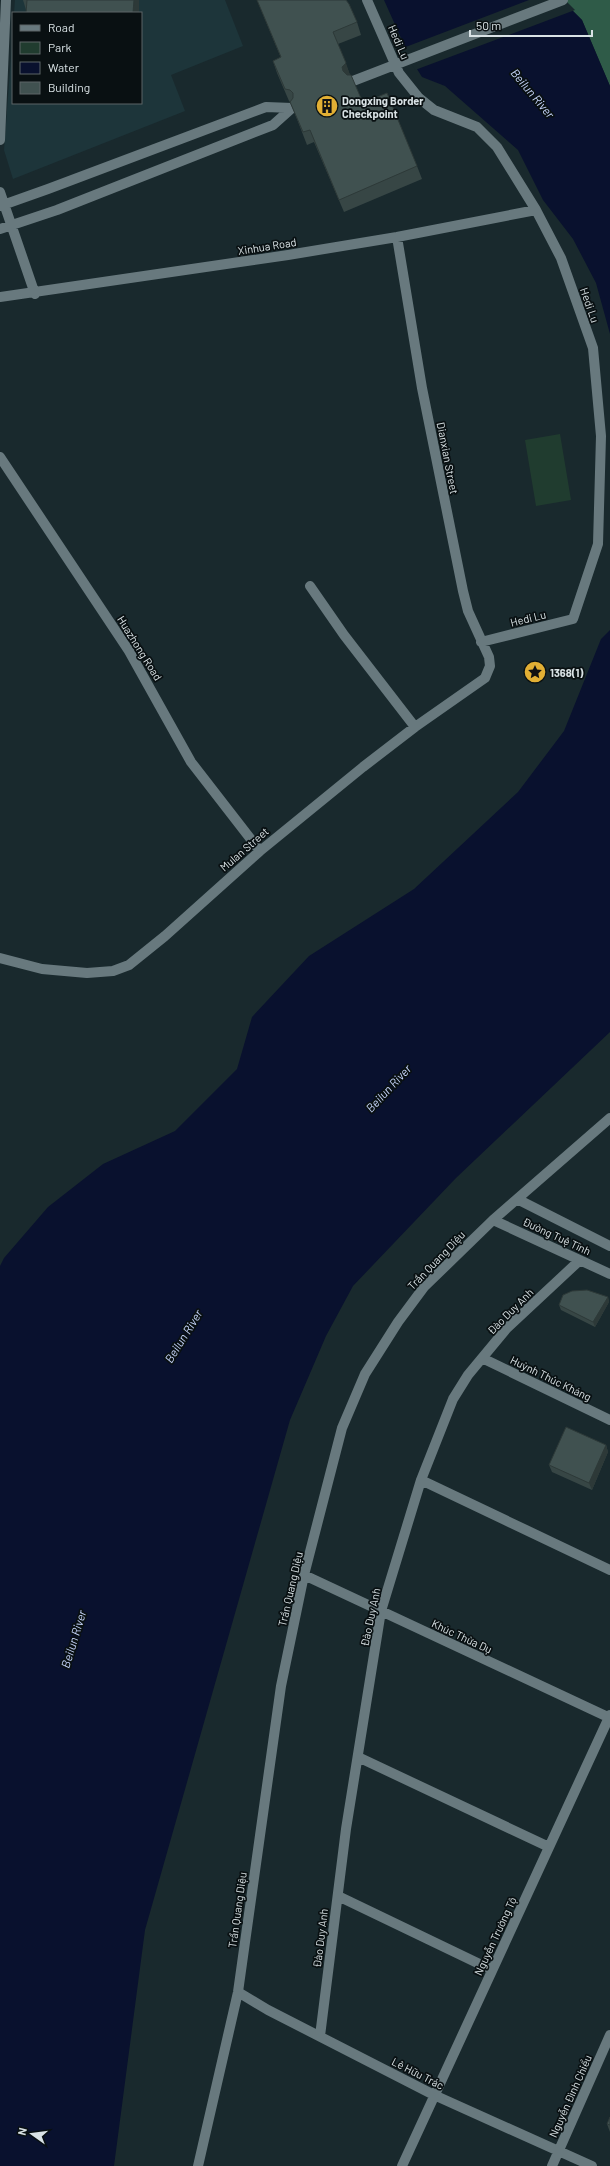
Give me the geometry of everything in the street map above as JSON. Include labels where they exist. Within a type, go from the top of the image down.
[{"type":"street","points":[[0,140],[6,0]]},
{"type":"street","name":"Hedi Lu","points":[[367,0],[399,73],[419,98],[434,110],[477,127],[497,147],[536,210],[561,258],[592,348],[601,436],[598,544],[573,619],[482,642]]},
{"type":"street","points":[[353,82],[563,0]]},
{"type":"street","points":[[0,206],[48,190],[266,107],[292,108],[273,125],[58,210],[0,229]]},
{"type":"street","points":[[0,192],[35,294]]},
{"type":"street","name":"Xinhua Road","points":[[0,298],[35,294],[397,237],[536,210]]},
{"type":"street","name":"Dianxian Street","points":[[397,237],[422,388],[463,592],[468,611],[482,642],[490,666],[485,678]]},
{"type":"street","name":"Huazhong Road","points":[[0,457],[130,651],[191,762],[260,851]]},
{"type":"street","points":[[310,586],[344,635],[415,727]]},
{"type":"street","name":"Mulan Street","points":[[0,958],[42,969],[87,973],[113,971],[129,965],[260,851],[415,727],[485,678]]},
{"type":"street","name":"Trần Quang Diệu","points":[[198,2166],[238,1992],[280,1686],[304,1576],[342,1428],[365,1374],[398,1322],[424,1287],[493,1220],[610,1118]]},
{"type":"street","name":"Đường Tuệ Tĩnh","points":[[517,1199],[610,1246]]},
{"type":"street","name":"Đường Tuệ Tĩnh","points":[[493,1220],[610,1274]]},
{"type":"street","name":"Đào Duy Anh","points":[[320,2036],[358,1757],[382,1611],[421,1480],[453,1398],[468,1374],[507,1328],[580,1260]]},
{"type":"street","name":"Huỳnh Thúc Kháng","points":[[482,1358],[610,1420]]},
{"type":"street","points":[[421,1480],[610,1570]]},
{"type":"street","name":"Khúc Thừa Dụ","points":[[304,1576],[610,1717]]},
{"type":"street","name":"Nguyễn Trường Tộ","points":[[402,2166],[610,1717]]},
{"type":"street","points":[[358,1757],[549,1847]]},
{"type":"street","points":[[338,1896],[492,1970]]},
{"type":"street","name":"Lê Hữu Trác","points":[[238,1992],[268,2010],[434,2095],[592,2166]]},
{"type":"street","name":"Nguyễn Đình Chiểu","points":[[552,2166],[610,2035]]},
{"type":"shaded area","points":[[15,0],[225,0],[243,46],[171,75],[185,111],[13,179],[4,150],[12,44],[12,104],[142,104],[142,12],[14,12]]},
{"type":"green space","points":[[562,0],[610,0],[610,86],[582,20]]},
{"type":"green space","points":[[560,434],[571,500],[536,506],[525,440]]},
{"type":"water","name":"Beilun River","points":[[384,0],[562,0],[582,20],[610,86],[610,334],[596,283],[573,239],[543,200],[518,150],[445,86],[422,77],[410,58]]},
{"type":"water","name":"Beilun River","points":[[610,630],[610,1032],[456,1178],[353,1286],[326,1336],[290,1420],[145,1930],[114,2166],[0,2166],[0,1266],[4,1258],[48,1207],[103,1164],[175,1131],[237,1069],[252,1017],[309,956],[414,889],[518,792],[564,731],[601,639]]},
{"type":"pier","points":[[529,0],[565,0],[575,10],[415,70],[403,48]]},
{"type":"building","points":[[27,0],[134,0],[133,12],[26,12]]},
{"type":"building","name":"Dongxing Border Checkpoint","points":[[257,0],[346,0],[357,22],[333,32],[346,63],[342,67],[343,71],[347,75],[351,75],[363,103],[387,93],[417,166],[339,200],[310,130],[303,132],[290,102],[293,98],[293,93],[290,90],[285,89],[273,61],[281,57]]},
{"type":"building","points":[[587,1290],[608,1297],[593,1322],[559,1305],[563,1295],[572,1291]]},
{"type":"building","points":[[566,1427],[606,1445],[589,1483],[549,1465]]},
{"type":"building","points":[[610,2117],[610,2125],[607,2124]]},
{"type":"place","name":"Dongxing Border Checkpoint","points":[[327,106]]},
{"type":"place","name":"1368(1)","points":[[535,672]]}]
